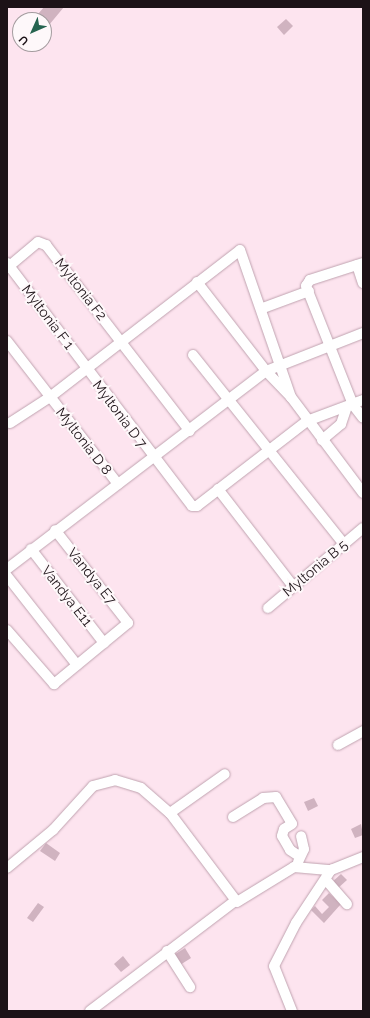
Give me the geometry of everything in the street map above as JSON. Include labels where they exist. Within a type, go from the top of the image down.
[{"type":"street","name":"Myltonia F2","points":[[8,266],[38,242],[46,245],[60,261],[190,431]]},
{"type":"street","points":[[10,423],[50,397],[240,250],[263,308],[282,364],[291,397]]},
{"type":"street","points":[[363,283],[360,264],[306,282],[327,346],[350,406],[363,418]]},
{"type":"street","name":"Myltonia F 1","points":[[8,266],[87,369]]},
{"type":"street","points":[[197,282],[266,371],[291,397],[307,421],[363,493]]},
{"type":"street","points":[[263,308],[309,291]]},
{"type":"street","points":[[7,568],[55,530],[190,431],[266,371],[363,333]]},
{"type":"street","name":"Myltonia D 8","points":[[7,342],[118,484]]},
{"type":"street","points":[[193,355],[344,544]]},
{"type":"street","name":"Myltonia D 7","points":[[87,369],[192,506],[197,506],[218,489]]},
{"type":"street","points":[[293,586],[218,489],[268,449],[307,421],[363,400]]},
{"type":"street","points":[[322,440],[341,424],[350,406]]},
{"type":"street","name":"Myltonia B 5","points":[[268,608],[363,528]]},
{"type":"street","name":"Vandya E7","points":[[55,530],[128,622],[104,643]]},
{"type":"street","name":"Vandya E11","points":[[31,549],[104,643]]},
{"type":"street","points":[[7,576],[77,665]]},
{"type":"street","points":[[7,630],[51,683],[77,665],[104,643]]},
{"type":"street","points":[[338,745],[363,731]]},
{"type":"street","points":[[170,813],[225,774]]},
{"type":"street","points":[[7,868],[31,851],[83,795],[103,781],[133,783],[170,813],[235,901]]},
{"type":"street","points":[[233,817],[263,798],[276,797],[292,824],[284,829],[282,836],[298,861],[331,870],[363,857]]},
{"type":"street","points":[[90,1011],[167,951],[235,901],[298,861],[304,849],[301,836]]},
{"type":"street","points":[[292,1011],[274,966],[296,923],[326,880],[331,870]]},
{"type":"street","points":[[326,880],[347,904]]},
{"type":"street","points":[[167,951],[190,988]]},
{"type":"building","points":[[44,7],[64,7],[52,21],[52,12],[40,12]]},
{"type":"building","points":[[286,19],[293,26],[284,35],[277,27]]},
{"type":"building","points":[[314,798],[318,806],[308,811],[304,802]]},
{"type":"building","points":[[361,824],[363,835],[355,838],[351,829]]},
{"type":"building","points":[[46,843],[60,853],[55,861],[40,851]]},
{"type":"building","points":[[341,874],[347,880],[337,889],[331,883]]},
{"type":"building","points":[[329,893],[341,904],[324,923],[311,910],[315,906],[322,914],[329,907],[322,900]]},
{"type":"building","points":[[38,903],[44,907],[33,922],[27,918]]},
{"type":"building","points":[[185,948],[191,958],[180,965],[174,955]]},
{"type":"building","points":[[123,956],[130,965],[121,972],[114,964]]}]
